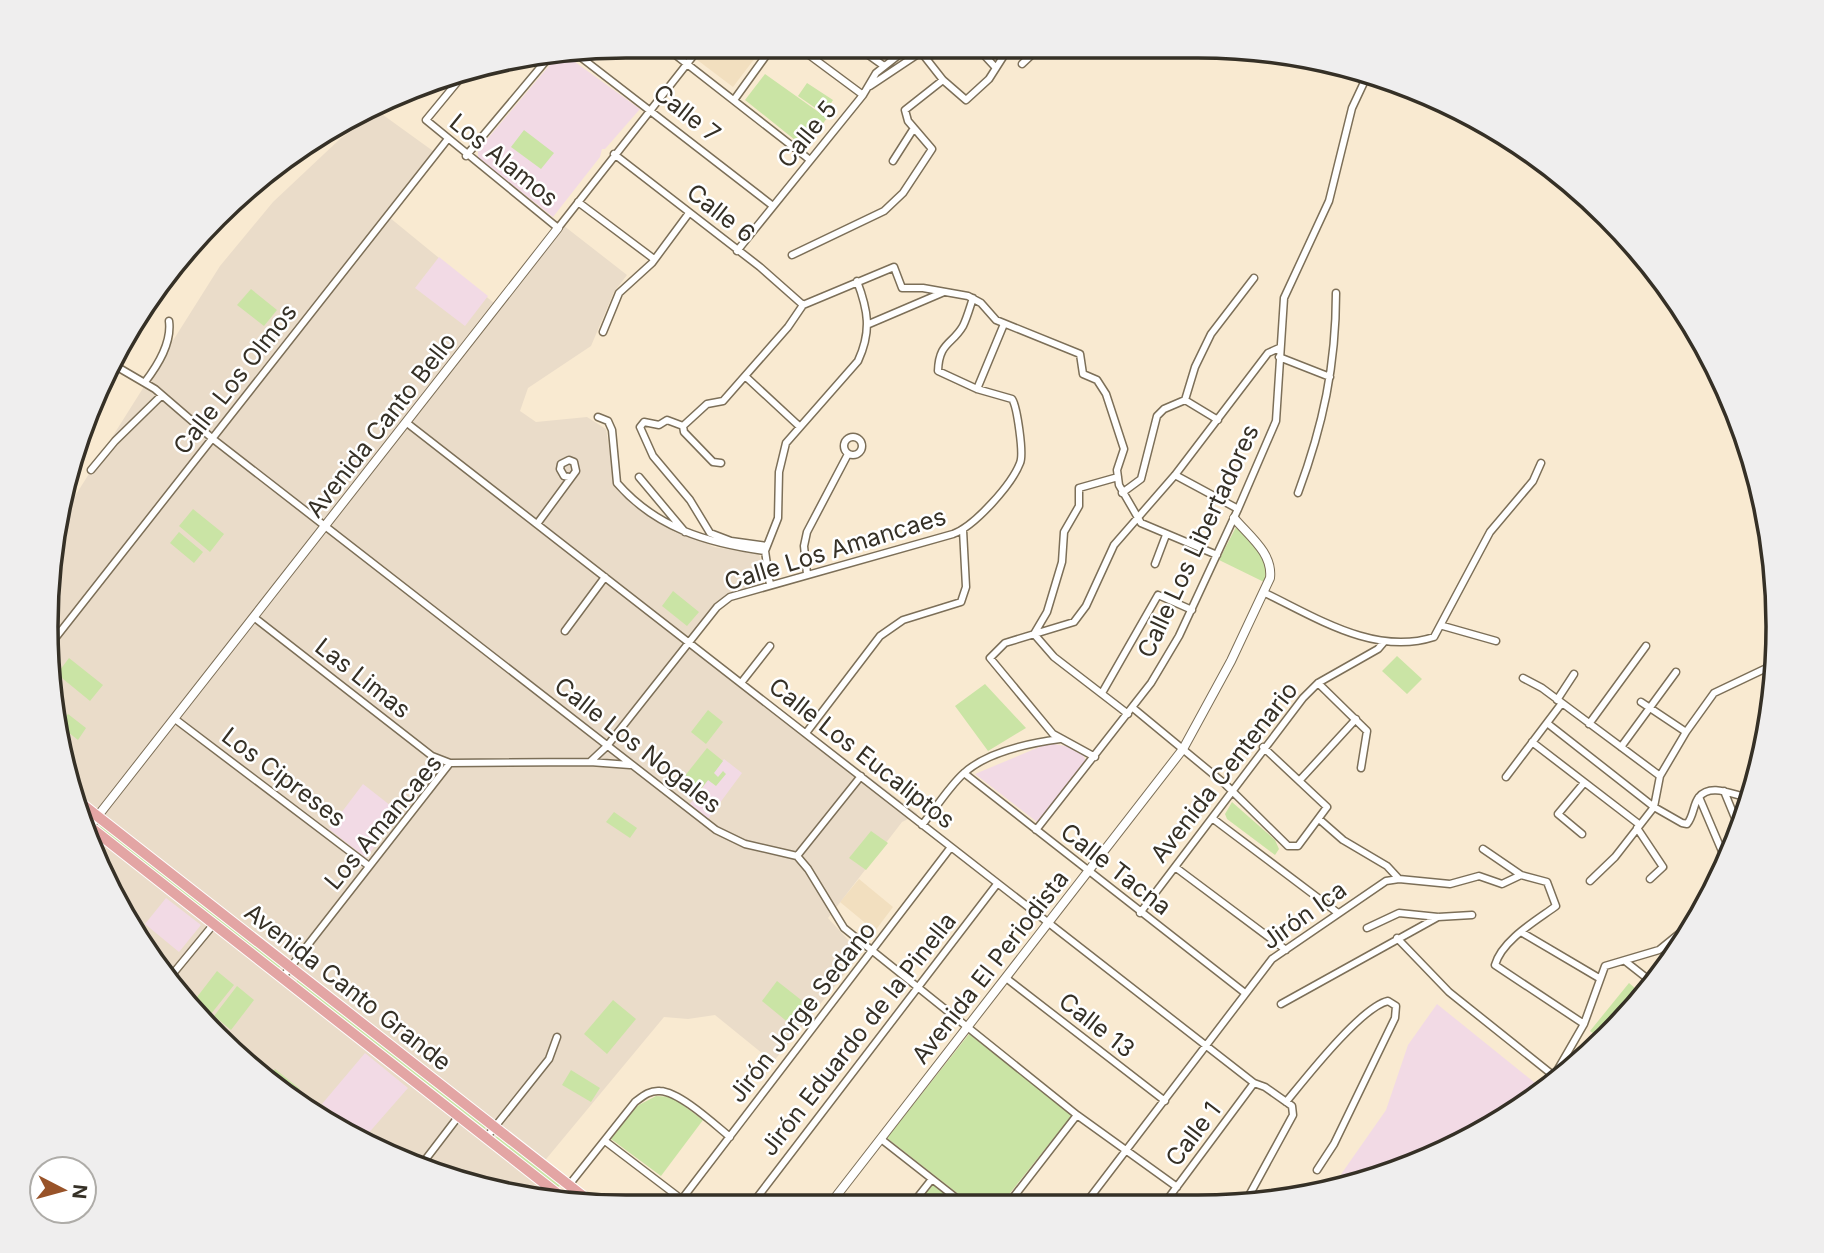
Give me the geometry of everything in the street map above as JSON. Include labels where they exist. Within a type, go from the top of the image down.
[{"type":"main road","name":"Avenida Canto Grande","points":[[88,810],[579,1193]]},
{"type":"main road","name":"Avenida Canto Grande","points":[[97,833],[486,1138],[547,1189]]},
{"type":"street","points":[[681,58],[810,160]]},
{"type":"street","name":"Avenida Canto Bello","points":[[92,821],[255,618],[614,154],[692,58]]},
{"type":"street","points":[[734,100],[764,58]]},
{"type":"street","points":[[813,58],[863,95]]},
{"type":"street","points":[[873,58],[884,66]]},
{"type":"street","name":"Calle 5","points":[[737,251],[884,66],[894,58]]},
{"type":"street","points":[[869,87],[910,58]]},
{"type":"street","points":[[927,58],[943,80],[966,100],[989,79],[1002,58]]},
{"type":"street","points":[[987,58],[996,68]]},
{"type":"street","points":[[1022,64],[1028,58]]},
{"type":"street","name":"Calle 7","points":[[584,60],[773,206]]},
{"type":"street","points":[[466,156],[543,65]]},
{"type":"street","points":[[792,255],[884,211],[896,202],[931,153],[930,145],[906,118],[905,110],[943,80]]},
{"type":"street","name":"Calle Los Libertadores","points":[[1036,830],[1131,711],[1179,636],[1238,509],[1276,421],[1284,298],[1329,201],[1352,108],[1364,83]]},
{"type":"street","name":"Los Alamos","points":[[455,84],[426,120],[466,156],[558,228]]},
{"type":"street","points":[[893,161],[914,128]]},
{"type":"street","name":"Calle Los Olmos","points":[[58,634],[447,140]]},
{"type":"street","name":"Calle 6","points":[[614,154],[803,305]]},
{"type":"street","points":[[578,202],[654,259]]},
{"type":"street","points":[[603,332],[619,293],[654,259],[689,213]]},
{"type":"street","points":[[683,426],[707,404],[723,401],[788,327],[803,305],[894,267],[902,288],[945,291],[973,298],[1004,324],[1080,354],[1082,371],[1101,384],[1123,443],[1118,477],[1122,493],[1137,517],[1147,528],[1217,555]]},
{"type":"street","points":[[1122,493],[1141,479],[1160,412],[1185,400],[1195,368],[1211,334],[1254,278]]},
{"type":"street","points":[[770,585],[766,548],[778,518],[782,457],[786,443],[858,361],[864,346],[869,324],[857,281]]},
{"type":"street","points":[[869,324],[945,291]]},
{"type":"street","points":[[1298,493],[1322,426],[1330,377],[1336,293]]},
{"type":"street","points":[[973,298],[963,326],[948,340],[942,352],[937,372],[977,389],[1004,324]]},
{"type":"street","points":[[145,382],[156,368],[167,342],[169,321]]},
{"type":"street","points":[[1060,739],[990,658],[1005,643],[1074,622],[1086,606],[1114,545],[1175,475],[1268,352],[1279,348]]},
{"type":"street","points":[[1279,357],[1330,377]]},
{"type":"street","name":"Calle Los Nogales","points":[[120,368],[145,382],[213,439],[729,838],[796,856]]},
{"type":"street","points":[[745,376],[799,426]]},
{"type":"street","name":"Calle Los Amancaes","points":[[590,762],[607,746],[723,601],[963,530],[983,515],[1014,474],[1022,455],[1015,401],[977,389]]},
{"type":"street","points":[[91,470],[115,440],[162,396]]},
{"type":"street","points":[[1185,400],[1218,420]]},
{"type":"street","points":[[598,417],[608,421],[612,430],[617,483],[651,515],[718,545],[766,548]]},
{"type":"street","points":[[683,426],[667,420],[659,425],[644,422],[640,427],[653,456],[690,500],[710,533],[731,541],[766,548]]},
{"type":"street","name":"Calle Los Eucaliptos","points":[[407,423],[1048,925],[1254,1083],[1286,1102],[1294,1110],[1251,1192]]},
{"type":"street","points":[[683,426],[684,432],[713,462],[721,463]]},
{"type":"street","points":[[807,574],[804,546],[807,532],[848,454]]},
{"type":"street","points":[[1234,518],[1269,561],[1270,578],[1265,593],[1346,632],[1384,642],[1412,644],[1434,637],[1443,626],[1490,532],[1533,481],[1541,463]]},
{"type":"street","points":[[1175,475],[1238,509]]},
{"type":"street","points":[[537,524],[569,477]]},
{"type":"street","points":[[639,477],[685,532]]},
{"type":"street","points":[[1034,634],[1047,612],[1062,562],[1064,532],[1079,506],[1079,490],[1118,477]]},
{"type":"street","points":[[806,733],[880,636],[903,620],[961,602],[966,587],[963,530]]},
{"type":"street","points":[[1155,564],[1166,535]]},
{"type":"street","points":[[565,631],[605,577]]},
{"type":"street","name":"Avenida El Periodista","points":[[837,1195],[1183,749],[1265,593]]},
{"type":"street","points":[[1102,693],[1158,595],[1192,610]]},
{"type":"street","name":"Las Limas","points":[[255,618],[432,756],[450,763]]},
{"type":"street","points":[[1443,626],[1496,641]]},
{"type":"street","points":[[1034,634],[1054,657],[1183,749],[1293,847],[1298,846],[1327,807],[1263,747]]},
{"type":"street","name":"Avenida Centenario","points":[[1140,914],[1263,747],[1318,683],[1378,649],[1384,642]]},
{"type":"street","points":[[741,683],[770,646]]},
{"type":"street","points":[[1590,724],[1646,646]]},
{"type":"street","points":[[1590,881],[1654,807],[1661,776],[1686,732],[1714,693],[1764,669]]},
{"type":"street","points":[[1621,747],[1676,672]]},
{"type":"street","points":[[1506,777],[1547,723],[1574,674]]},
{"type":"street","points":[[1523,678],[1661,776]]},
{"type":"street","points":[[1318,683],[1367,731],[1361,768]]},
{"type":"street","points":[[1641,702],[1686,732]]},
{"type":"street","name":"Los Cipreses","points":[[175,719],[369,866]]},
{"type":"street","points":[[1300,780],[1356,719]]},
{"type":"street","points":[[1547,723],[1654,807],[1687,824],[1699,797]]},
{"type":"street","points":[[922,825],[964,773],[1002,753],[1060,739],[1072,742],[1095,757]]},
{"type":"street","points":[[1532,742],[1638,827],[1663,867],[1650,880]]},
{"type":"street","name":"Los Amancaes","points":[[282,978],[450,763],[590,762],[632,765]]},
{"type":"street","name":"Calle Tacna","points":[[964,773],[1140,914],[1245,993]]},
{"type":"street","points":[[861,776],[796,856],[808,869],[836,919],[872,951],[1077,1115],[1177,1187]]},
{"type":"street","points":[[1582,834],[1558,814],[1584,783]]},
{"type":"street","points":[[1699,797],[1724,791],[1740,795]]},
{"type":"street","points":[[1724,791],[1735,812]]},
{"type":"street","points":[[1699,797],[1721,849]]},
{"type":"street","points":[[1212,818],[1338,913]]},
{"type":"street","points":[[1320,819],[1343,840],[1388,866],[1399,879],[1450,884],[1479,876],[1502,884],[1521,875]]},
{"type":"street","name":"Jirón Jorge Sedano","points":[[685,1195],[951,847]]},
{"type":"street","points":[[1483,849],[1521,875],[1547,882],[1556,905],[1521,932],[1497,958],[1495,965],[1498,970],[1584,1024]]},
{"type":"street","points":[[1175,867],[1286,950]]},
{"type":"street","name":"Jirón Ica","points":[[1092,1195],[1272,960],[1387,881],[1399,879]]},
{"type":"street","name":"Jirón Eduardo de la Pinella","points":[[759,1195],[997,884]]},
{"type":"street","points":[[1367,928],[1399,913],[1438,917],[1472,915]]},
{"type":"street","points":[[1280,1004],[1438,917]]},
{"type":"street","points":[[174,972],[213,925]]},
{"type":"street","points":[[1521,932],[1599,978]]},
{"type":"street","points":[[1397,938],[1449,992],[1550,1073]]},
{"type":"street","points":[[1561,1064],[1584,1024],[1605,966],[1647,956],[1672,939]]},
{"type":"street","points":[[1625,961],[1646,977]]},
{"type":"street","name":"Calle 13","points":[[1006,978],[1165,1101]]},
{"type":"street","points":[[1286,1102],[1326,1052],[1374,1008],[1388,1001],[1396,1006],[1395,1018],[1340,1132],[1317,1170]]},
{"type":"street","points":[[486,1138],[549,1059],[557,1037]]},
{"type":"street","name":"Calle 1","points":[[1171,1195],[1254,1083]]},
{"type":"street","points":[[562,1191],[635,1102],[647,1093],[661,1091],[682,1101],[730,1137]]},
{"type":"street","points":[[1015,1195],[1077,1115]]},
{"type":"street","points":[[426,1158],[458,1116]]},
{"type":"street","points":[[881,1139],[952,1195]]},
{"type":"street","points":[[605,1141],[677,1195]]},
{"type":"street","points":[[919,1195],[932,1179]]},
{"type":"shaded area","points":[[697,58],[755,58],[733,87]]},
{"type":"shaded area","points":[[573,61],[640,109],[605,149],[602,149],[600,157],[553,217],[478,158],[478,150],[551,63]]},
{"type":"shaded area","points":[[381,113],[433,151],[384,213],[494,303],[559,222],[627,275],[614,292],[591,346],[528,388],[520,411],[536,422],[587,417],[606,429],[615,485],[649,516],[714,547],[759,554],[769,589],[733,600],[718,610],[693,642],[918,814],[902,822],[828,918],[861,954],[773,1062],[715,1015],[688,1019],[664,1017],[537,1170],[549,1190],[479,1176],[409,1152],[375,1137],[342,1119],[280,1078],[224,1029],[175,973],[134,911],[116,878],[88,809],[69,737],[59,664],[58,626],[63,552],[72,500],[220,266],[273,202],[341,138]]},
{"type":"shaded area","points":[[439,257],[488,296],[465,326],[415,288]]},
{"type":"shaded area","points":[[1049,743],[1070,747],[1083,755],[1086,761],[1037,822],[975,774]]},
{"type":"shaded area","points":[[724,759],[742,773],[708,819],[690,804]]},
{"type":"shaded area","points":[[363,784],[400,813],[366,858],[329,829]]},
{"type":"shaded area","points":[[859,879],[893,907],[875,931],[840,902]]},
{"type":"shaded area","points":[[166,898],[201,925],[179,952],[145,924]]},
{"type":"shaded area","points":[[1437,1004],[1536,1084],[1449,1137],[1380,1165],[1339,1177],[1386,1110],[1408,1045]]},
{"type":"shaded area","points":[[365,1053],[408,1088],[368,1133],[322,1104]]},
{"type":"green space","points":[[765,74],[827,118],[805,148],[745,100]]},
{"type":"green space","points":[[807,83],[833,100],[824,114],[798,96]]},
{"type":"green space","points":[[524,130],[554,153],[541,169],[511,147]]},
{"type":"green space","points":[[251,289],[277,310],[264,326],[237,305]]},
{"type":"green space","points":[[193,509],[224,534],[210,552],[179,526]]},
{"type":"green space","points":[[1236,527],[1263,558],[1266,573],[1264,582],[1219,560]]},
{"type":"green space","points":[[179,532],[203,552],[194,563],[170,543]]},
{"type":"green space","points":[[673,591],[699,612],[687,626],[662,606]]},
{"type":"green space","points":[[1397,656],[1422,679],[1407,694],[1382,671]]},
{"type":"green space","points":[[69,658],[103,685],[90,701],[60,677],[60,670]]},
{"type":"green space","points":[[985,684],[1026,728],[988,751],[955,706]]},
{"type":"green space","points":[[708,710],[723,722],[706,744],[691,732]]},
{"type":"green space","points":[[68,714],[86,728],[78,740],[68,732],[66,717]]},
{"type":"green space","points":[[707,748],[723,761],[714,773],[718,777],[723,771],[726,774],[716,786],[708,780],[700,790],[684,777]]},
{"type":"green space","points":[[1232,802],[1275,840],[1279,849],[1275,855],[1227,819],[1225,814]]},
{"type":"green space","points":[[614,812],[637,828],[630,838],[606,822]]},
{"type":"green space","points":[[101,825],[281,964],[280,967],[277,969],[99,830]]},
{"type":"green space","points":[[871,831],[888,843],[866,870],[849,858]]},
{"type":"green space","points":[[217,971],[234,985],[211,1014],[196,998]]},
{"type":"green space","points":[[298,979],[486,1126],[484,1130],[296,983]]},
{"type":"green space","points":[[777,981],[805,1003],[790,1024],[762,1001]]},
{"type":"green space","points":[[1629,983],[1636,989],[1594,1034],[1590,1031]]},
{"type":"green space","points":[[237,986],[254,1000],[231,1030],[214,1016]]},
{"type":"green space","points":[[613,1000],[636,1019],[607,1054],[584,1034]]},
{"type":"green space","points":[[969,1034],[1072,1115],[1009,1195],[960,1195],[887,1138]]},
{"type":"green space","points":[[275,1069],[300,1089],[299,1091],[273,1072]]},
{"type":"green space","points":[[571,1070],[600,1088],[591,1102],[562,1085]]},
{"type":"green space","points":[[656,1096],[672,1097],[703,1120],[661,1176],[611,1139],[637,1106]]},
{"type":"green space","points":[[499,1135],[561,1184],[558,1187],[494,1139]]},
{"type":"green space","points":[[933,1184],[947,1195],[924,1195]]}]
